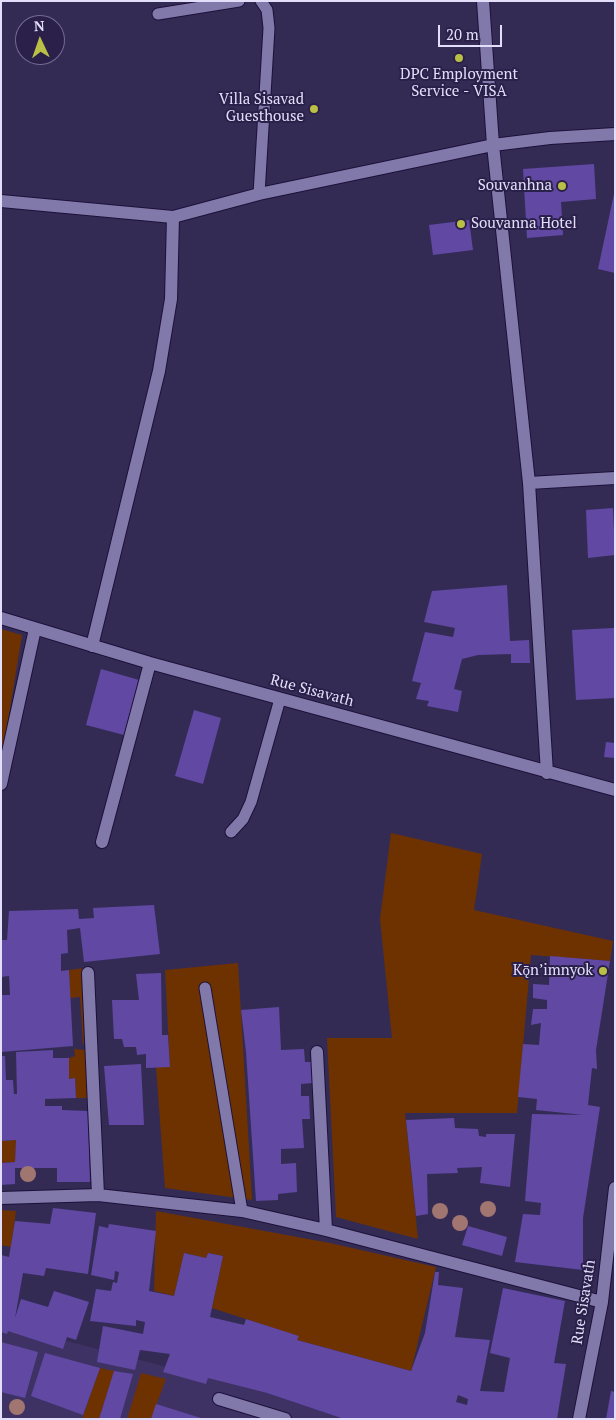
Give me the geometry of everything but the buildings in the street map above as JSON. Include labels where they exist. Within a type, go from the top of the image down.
[{"type":"street","points":[[483,1],[493,145],[529,483],[547,773]]},
{"type":"street","points":[[1,201],[173,217],[259,194],[493,145],[550,138],[615,134]]},
{"type":"street","points":[[92,646],[159,371],[171,299],[173,217]]},
{"type":"street","points":[[529,483],[615,478]]},
{"type":"street","name":"Rue Sisavath","points":[[1,618],[150,663],[547,773],[615,790]]},
{"type":"street","points":[[1,784],[35,629]]},
{"type":"street","points":[[102,842],[150,663]]},
{"type":"street","points":[[88,973],[98,1194]]},
{"type":"street","points":[[316,1052],[326,1230]]},
{"type":"street","name":"Rue Sisavath","points":[[579,1419],[602,1302],[615,1188]]},
{"type":"street","points":[[1,1198],[98,1194],[242,1211],[326,1230],[602,1302]]},
{"type":"street","points":[[219,1399],[285,1419]]},
{"type":"lane","points":[[158,14],[239,1]]},
{"type":"lane","points":[[259,194],[269,28],[267,10],[261,1]]},
{"type":"lane","points":[[231,832],[243,819],[251,802],[280,699]]},
{"type":"lane","points":[[205,988],[242,1211]]},
{"type":"shaded area","points":[[1,629],[22,635],[1,763]]},
{"type":"shaded area","points":[[391,833],[482,854],[474,910],[613,941],[610,961],[531,955],[517,1113],[405,1113],[418,1239],[336,1217],[327,1038],[392,1038],[380,919]]},
{"type":"shaded area","points":[[238,963],[252,1200],[165,1188],[156,1067],[170,1067],[165,970]]},
{"type":"shaded area","points":[[85,968],[87,1045],[83,1044],[80,997],[70,998],[69,970]]},
{"type":"shaded area","points":[[74,1049],[87,1050],[88,1098],[76,1098],[75,1078],[69,1079],[69,1058],[75,1056]]},
{"type":"shaded area","points":[[16,1140],[15,1162],[1,1163],[1,1141]]},
{"type":"shaded area","points":[[1,1210],[16,1211],[11,1247],[1,1245]]},
{"type":"shaded area","points":[[156,1211],[330,1243],[436,1267],[411,1371],[297,1340],[298,1336],[212,1308],[223,1256],[208,1253],[206,1258],[184,1253],[174,1296],[154,1291]]},
{"type":"shaded area","points":[[1,1324],[267,1393],[344,1419],[1,1419]]},
{"type":"shaded area","points":[[100,1368],[114,1371],[99,1419],[82,1419]]},
{"type":"shaded area","points":[[141,1373],[166,1379],[151,1419],[127,1419]]},
{"type":"place","name":"DPC Employment Service - VISA","points":[[459,58]]},
{"type":"place","name":"Villa Sisavad Guesthouse","points":[[314,109]]},
{"type":"place","name":"Souvanhna","points":[[562,186]]},
{"type":"place","name":"Souvanna Hotel","points":[[461,224]]},
{"type":"place","name":"Kǭn’imnyok","points":[[603,971]]}]
